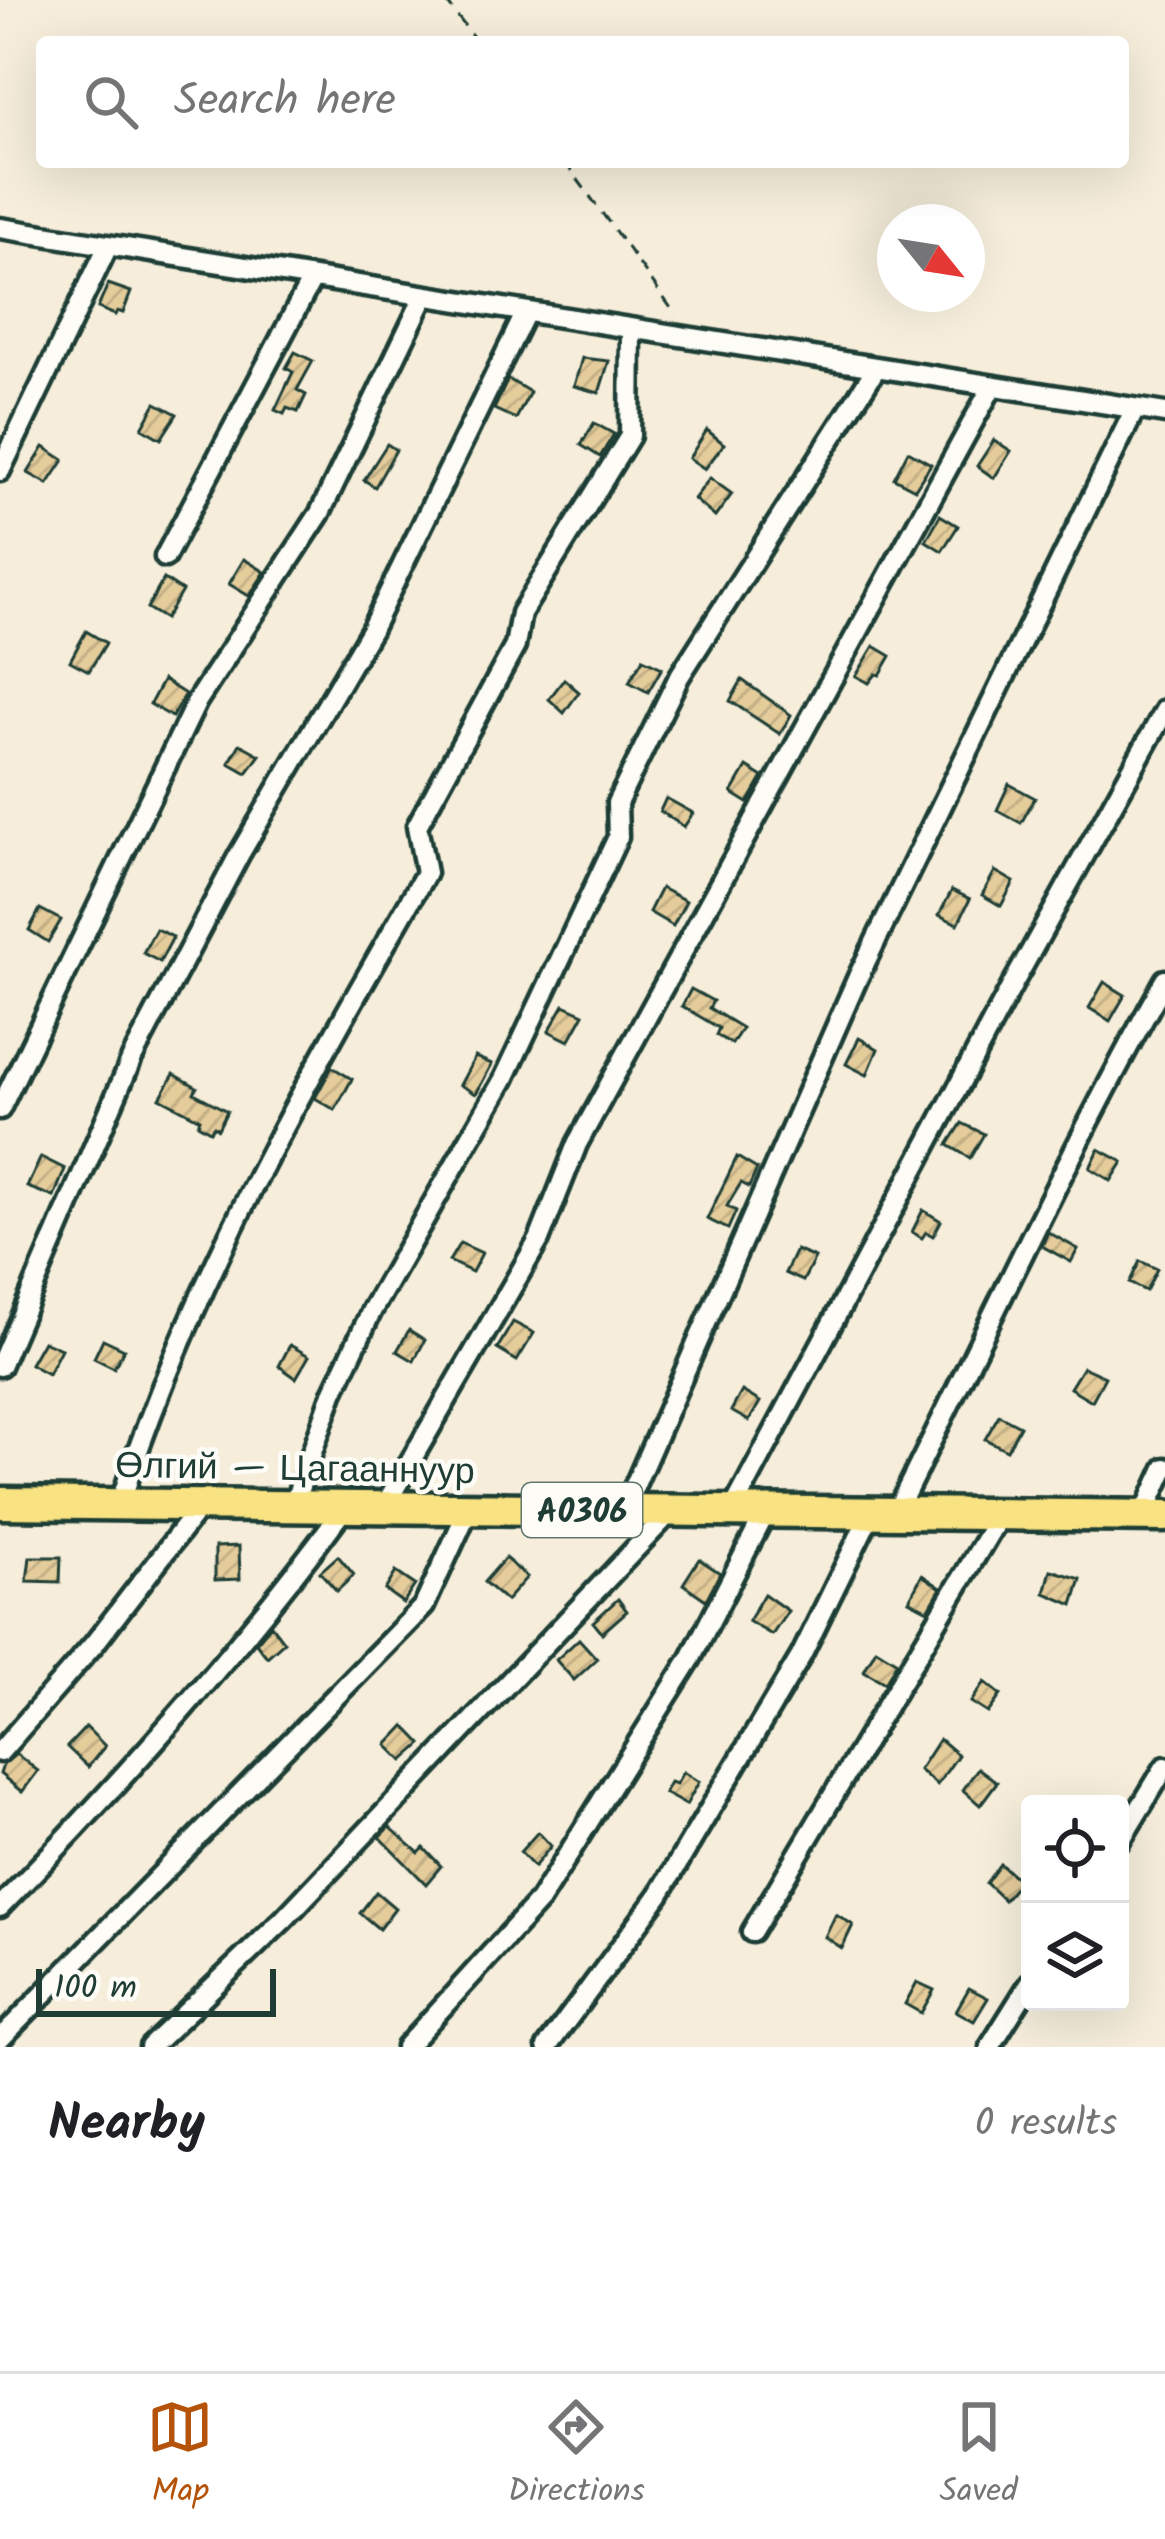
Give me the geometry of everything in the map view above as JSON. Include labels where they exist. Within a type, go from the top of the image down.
[{"type":"highway","name":"Өлгий — Цагааннуур","points":[[0,1503],[1154,1516]]},
{"type":"street","points":[[0,228],[1165,413]]},
{"type":"street","points":[[0,471],[108,246]]},
{"type":"street","points":[[165,557],[312,279]]},
{"type":"street","points":[[0,1109],[197,701],[320,513],[424,297]]},
{"type":"street","points":[[0,1366],[132,1058],[238,855],[371,630],[525,314]]},
{"type":"street","points":[[120,1504],[146,1424],[204,1293],[320,1058],[426,873],[417,826],[515,646],[521,613],[630,436],[631,331]]},
{"type":"street","points":[[293,1506],[333,1393],[372,1310],[504,1079],[618,837],[617,803],[679,677],[875,370]]},
{"type":"street","points":[[384,1508],[539,1240],[577,1144],[992,387]]},
{"type":"street","points":[[624,1510],[858,977],[1135,409]]},
{"type":"street","points":[[732,1511],[1165,710]]},
{"type":"street","points":[[547,2047],[658,1895],[801,1656],[1024,1256],[1089,1116],[1165,980]]},
{"type":"street","points":[[1154,1516],[1165,1468]]},
{"type":"street","points":[[0,1753],[94,1644],[201,1505]]},
{"type":"street","points":[[0,1907],[276,1601],[345,1507]]},
{"type":"street","points":[[0,2039],[424,1606],[469,1508]]},
{"type":"street","points":[[150,2047],[284,1919],[671,1511]]},
{"type":"street","points":[[406,2047],[538,1901],[691,1658],[766,1512]]},
{"type":"street","points":[[752,1932],[1000,1515]]},
{"type":"street","points":[[1129,1825],[1165,1767]]},
{"type":"street","points":[[990,2047],[1021,1997]]},
{"type":"path","points":[[446,0],[472,36]]},
{"type":"path","points":[[569,168],[695,341]]},
{"type":"building","points":[[108,284],[131,292],[123,313],[98,308]]},
{"type":"building","points":[[295,352],[313,361],[297,390],[306,395],[298,412],[287,408],[284,414],[275,410],[293,372],[286,368]]},
{"type":"building","points":[[582,358],[609,361],[599,393],[574,386]]},
{"type":"building","points":[[508,379],[530,392],[516,419],[494,409]]},
{"type":"building","points":[[156,403],[177,414],[161,439],[142,428]]},
{"type":"building","points":[[594,423],[614,434],[600,457],[581,445]]},
{"type":"building","points":[[707,430],[724,444],[705,469],[689,458]]},
{"type":"building","points":[[994,440],[1011,451],[994,478],[977,466]]},
{"type":"building","points":[[387,444],[396,450],[375,487],[364,480]]},
{"type":"building","points":[[44,447],[64,460],[48,484],[28,473]]},
{"type":"building","points":[[908,451],[931,464],[915,489],[894,478]]},
{"type":"building","points":[[710,478],[732,494],[715,517],[694,499]]},
{"type":"building","points":[[940,515],[958,526],[942,551],[926,541]]},
{"type":"building","points":[[244,559],[265,572],[249,596],[229,584]]},
{"type":"building","points":[[164,579],[182,591],[165,619],[147,608]]},
{"type":"building","points":[[86,631],[106,643],[89,671],[70,661]]},
{"type":"building","points":[[874,646],[891,656],[869,683],[856,676]]},
{"type":"building","points":[[643,659],[662,668],[648,692],[629,682]]},
{"type":"building","points":[[564,679],[579,692],[564,713],[549,699]]},
{"type":"building","points":[[163,680],[185,694],[172,717],[150,704]]},
{"type":"building","points":[[742,680],[791,715],[780,734],[730,701]]},
{"type":"building","points":[[240,744],[260,755],[247,773],[229,763]]},
{"type":"building","points":[[747,767],[763,777],[748,803],[732,793]]},
{"type":"building","points":[[1009,784],[1035,798],[1021,823],[997,810]]},
{"type":"building","points":[[666,798],[693,813],[684,827],[660,811]]},
{"type":"building","points":[[995,871],[1014,882],[1001,906],[982,895]]},
{"type":"building","points":[[661,888],[686,901],[673,926],[649,912]]},
{"type":"building","points":[[952,890],[970,899],[958,924],[939,915]]},
{"type":"building","points":[[40,909],[61,920],[48,942],[29,930]]},
{"type":"building","points":[[156,929],[173,937],[160,962],[143,953]]},
{"type":"building","points":[[1104,982],[1125,995],[1110,1021],[1089,1008]]},
{"type":"building","points":[[691,989],[713,1001],[709,1008],[742,1028],[732,1044],[716,1035],[719,1028],[682,1006]]},
{"type":"building","points":[[564,1005],[584,1014],[569,1041],[549,1031]]},
{"type":"building","points":[[859,1038],[878,1049],[867,1075],[846,1064]]},
{"type":"building","points":[[475,1057],[492,1064],[476,1094],[460,1085]]},
{"type":"building","points":[[332,1067],[352,1079],[335,1110],[315,1098]]},
{"type":"building","points":[[174,1074],[197,1087],[194,1093],[227,1111],[218,1129],[214,1126],[210,1131],[198,1124],[200,1119],[160,1098]]},
{"type":"building","points":[[962,1123],[984,1134],[970,1158],[948,1145]]},
{"type":"building","points":[[1099,1149],[1123,1162],[1111,1181],[1090,1168]]},
{"type":"building","points":[[41,1157],[65,1169],[54,1197],[27,1187]]},
{"type":"building","points":[[737,1157],[757,1169],[749,1187],[741,1183],[727,1206],[736,1211],[728,1229],[707,1219]]},
{"type":"building","points":[[923,1210],[941,1221],[933,1236],[926,1232],[922,1238],[912,1232]]},
{"type":"building","points":[[1048,1232],[1078,1249],[1071,1262],[1042,1246]]},
{"type":"building","points":[[460,1243],[482,1253],[472,1272],[449,1261]]},
{"type":"building","points":[[796,1250],[815,1258],[803,1281],[785,1273]]},
{"type":"building","points":[[1140,1261],[1157,1269],[1146,1291],[1129,1283]]},
{"type":"building","points":[[513,1322],[534,1333],[517,1361],[497,1349]]},
{"type":"building","points":[[409,1330],[425,1340],[414,1361],[397,1351]]},
{"type":"building","points":[[103,1339],[124,1349],[114,1368],[94,1358]]},
{"type":"building","points":[[43,1341],[61,1349],[48,1374],[30,1364]]},
{"type":"building","points":[[290,1345],[309,1356],[296,1378],[279,1366]]},
{"type":"building","points":[[1083,1367],[1105,1377],[1092,1401],[1070,1388]]},
{"type":"building","points":[[742,1391],[760,1402],[749,1421],[731,1411]]},
{"type":"building","points":[[999,1415],[1020,1426],[1007,1450],[985,1439]]},
{"type":"building","points":[[239,1546],[240,1579],[215,1580],[215,1547]]},
{"type":"building","points":[[338,1556],[354,1575],[337,1591],[320,1572]]},
{"type":"building","points":[[30,1557],[61,1557],[60,1582],[27,1581]]},
{"type":"building","points":[[505,1558],[527,1577],[506,1601],[484,1582]]},
{"type":"building","points":[[699,1559],[720,1573],[706,1600],[683,1584]]},
{"type":"building","points":[[1051,1570],[1081,1579],[1073,1605],[1045,1593]]},
{"type":"building","points":[[396,1572],[415,1585],[403,1603],[385,1590]]},
{"type":"building","points":[[922,1575],[941,1588],[928,1610],[909,1600]]},
{"type":"building","points":[[764,1594],[788,1611],[772,1635],[748,1621]]},
{"type":"building","points":[[618,1599],[627,1611],[602,1633],[593,1622]]},
{"type":"building","points":[[271,1625],[284,1642],[267,1657],[256,1643]]},
{"type":"building","points":[[579,1639],[597,1659],[574,1680],[556,1660]]},
{"type":"building","points":[[876,1649],[897,1662],[885,1683],[864,1671]]},
{"type":"building","points":[[985,1682],[1001,1695],[988,1713],[971,1702]]},
{"type":"building","points":[[405,1726],[422,1744],[403,1761],[387,1745]]},
{"type":"building","points":[[86,1727],[105,1746],[88,1767],[67,1747]]},
{"type":"building","points":[[939,1739],[958,1755],[937,1785],[919,1770]]},
{"type":"building","points":[[16,1754],[38,1771],[22,1792],[0,1774]]},
{"type":"building","points":[[978,1768],[997,1782],[980,1805],[963,1790]]},
{"type":"building","points":[[683,1772],[699,1782],[686,1805],[664,1793]]},
{"type":"building","points":[[390,1827],[419,1853],[424,1848],[441,1866],[426,1884],[380,1837]]},
{"type":"building","points":[[538,1832],[551,1846],[534,1867],[520,1852]]},
{"type":"building","points":[[1000,1864],[1020,1881],[1004,1900],[986,1883]]},
{"type":"building","points":[[376,1892],[395,1908],[379,1929],[360,1913]]},
{"type":"building","points":[[836,1914],[853,1925],[842,1948],[825,1937]]},
{"type":"building","points":[[917,1982],[934,1990],[921,2013],[905,2004]]},
{"type":"building","points":[[969,1988],[988,1998],[974,2021],[956,2011]]}]
